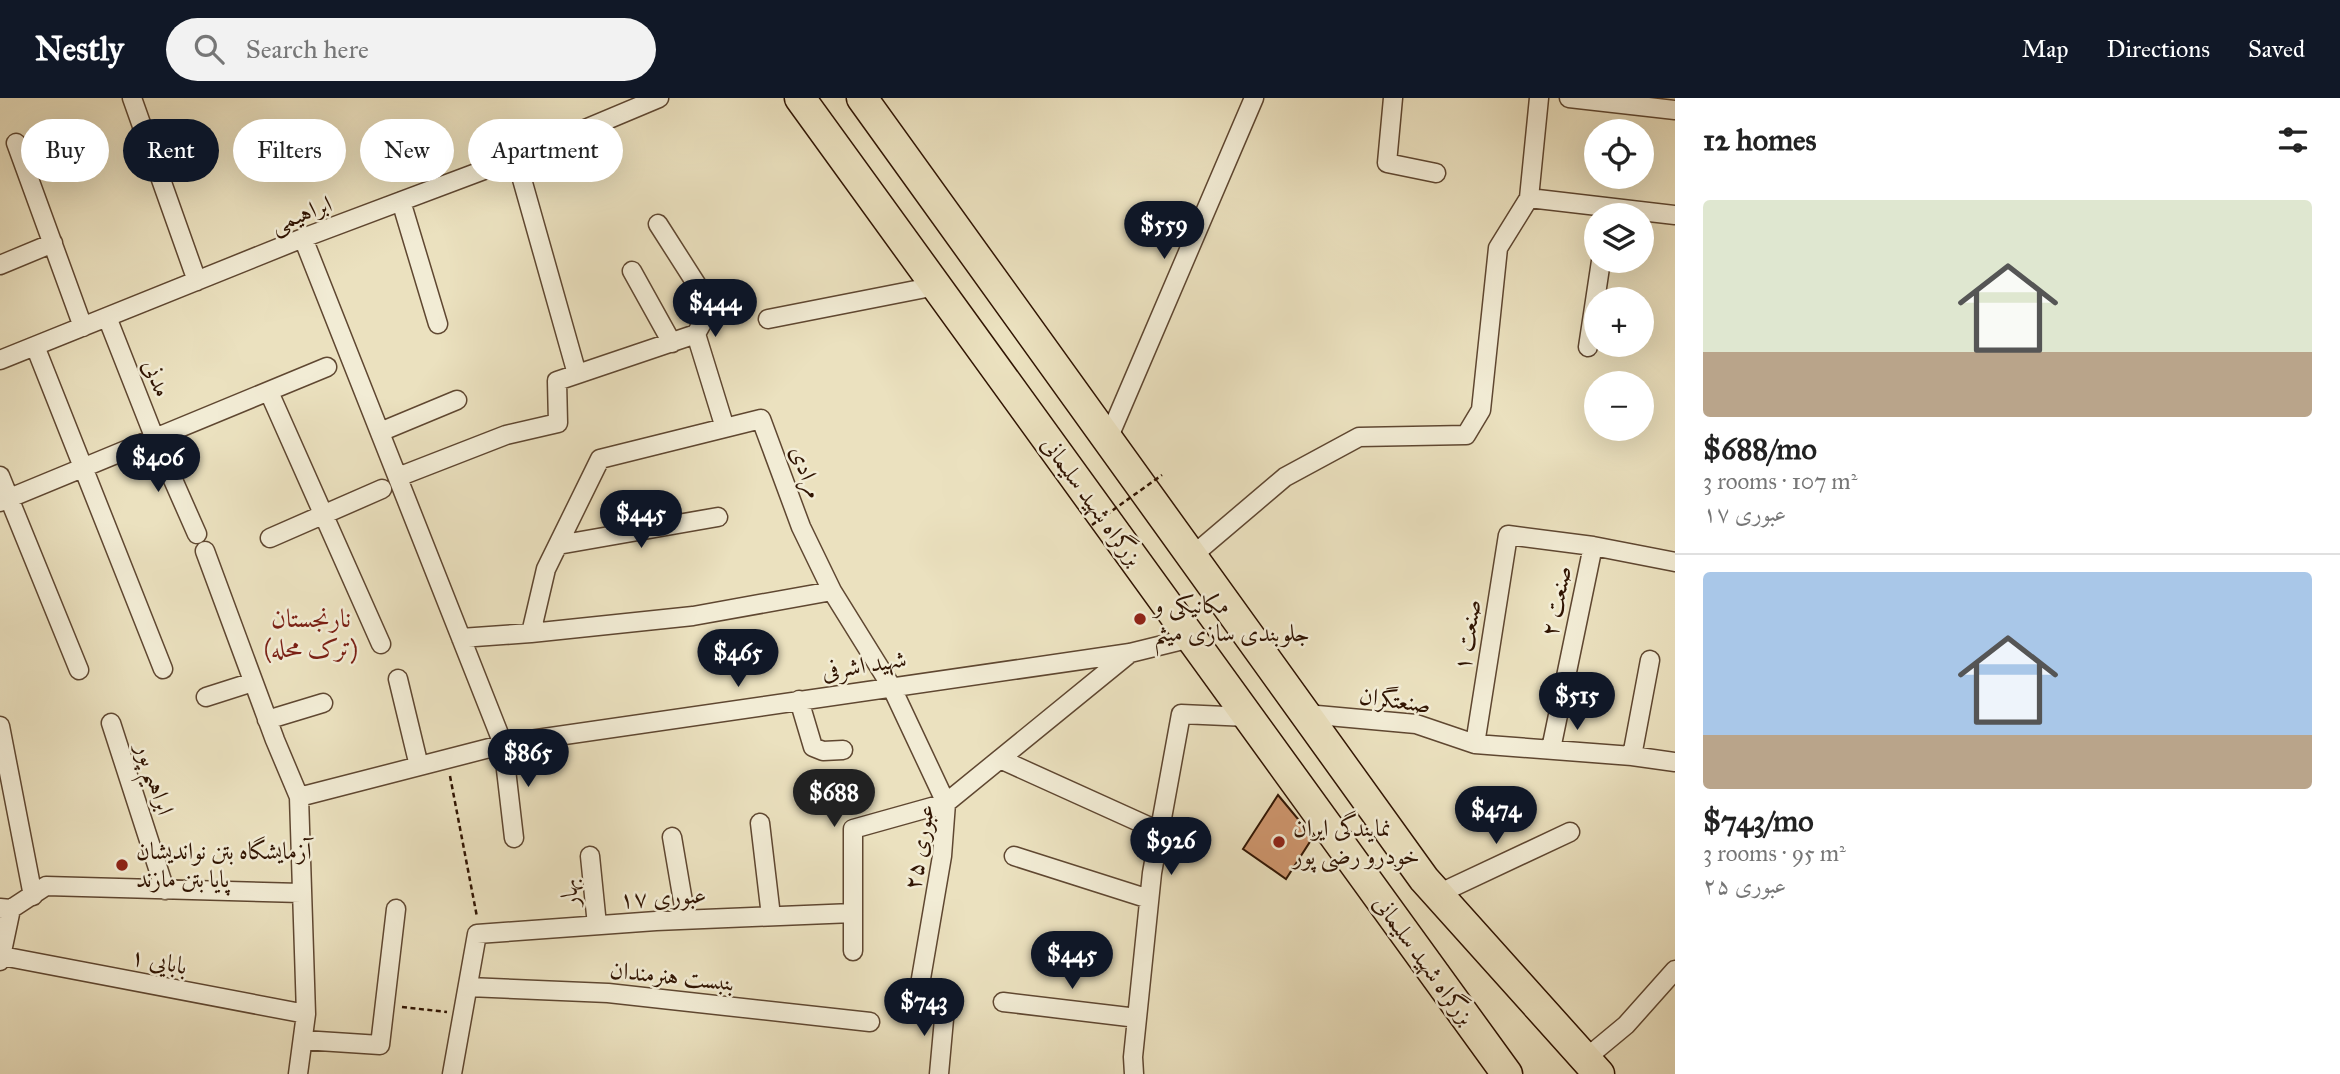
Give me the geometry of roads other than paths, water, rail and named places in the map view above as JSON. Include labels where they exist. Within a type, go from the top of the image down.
[{"type":"highway","name":"بزرگراه شهید سلیمانی","points":[[800,98],[1507,1074]]},
{"type":"highway","name":"بزرگراه شهید سلیمانی","points":[[862,98],[1431,886],[1532,999],[1552,1047],[1585,1069]]},
{"type":"street","points":[[132,98],[197,281]]},
{"type":"street","name":"ابراهیمی","points":[[609,119],[659,98]]},
{"type":"street","points":[[1108,439],[1254,98]]},
{"type":"street","points":[[1393,98],[1387,163],[1436,173]]},
{"type":"street","points":[[1192,556],[1286,477],[1359,438],[1466,435],[1481,410],[1498,248],[1529,198],[1539,98]]},
{"type":"street","points":[[1569,98],[1663,105]]},
{"type":"street","points":[[16,142],[83,327]]},
{"type":"street","name":"ابراهیمی","points":[[0,360],[303,238],[468,176]]},
{"type":"street","points":[[523,182],[578,374]]},
{"type":"street","points":[[1529,198],[1584,207]]},
{"type":"street","points":[[401,201],[438,324]]},
{"type":"street","points":[[1654,214],[1675,215]]},
{"type":"street","points":[[398,477],[506,435],[558,423],[557,381],[696,334],[711,307],[658,224]]},
{"type":"street","points":[[303,238],[503,744],[514,838]]},
{"type":"street","points":[[0,265],[52,243]]},
{"type":"street","points":[[632,271],[672,343]]},
{"type":"street","points":[[768,319],[936,286]]},
{"type":"street","name":"مدنی","points":[[107,317],[155,439],[201,542],[267,720],[299,797]]},
{"type":"street","points":[[696,334],[726,428]]},
{"type":"street","points":[[35,346],[163,669]]},
{"type":"street","points":[[4,501],[327,367]]},
{"type":"street","points":[[269,391],[381,644]]},
{"type":"street","points":[[380,432],[457,400]]},
{"type":"street","name":"مرادی","points":[[558,545],[600,459],[761,419],[800,527],[832,591],[891,686],[946,803]]},
{"type":"street","points":[[0,476],[4,501],[79,670]]},
{"type":"street","points":[[270,538],[382,489]]},
{"type":"street","points":[[531,633],[545,569],[558,545],[718,517]]},
{"type":"street","name":"صنعت ۲","points":[[1508,535],[1592,546],[1551,749]]},
{"type":"street","name":"صنعت ۱","points":[[1475,744],[1508,535]]},
{"type":"street","points":[[1592,546],[1675,562]]},
{"type":"street","points":[[461,638],[694,616],[832,591]]},
{"type":"street","name":"شهید اشرفی","points":[[299,797],[503,744],[1130,653],[1191,638]]},
{"type":"street","name":"عبوری ۲۵","points":[[939,1074],[945,1008],[919,996],[943,856],[946,803],[1130,653]]},
{"type":"street","points":[[1632,756],[1650,660]]},
{"type":"street","points":[[398,678],[419,766]]},
{"type":"street","points":[[206,697],[253,682]]},
{"type":"street","points":[[799,700],[813,747],[823,751],[843,750]]},
{"type":"street","points":[[267,720],[323,704]]},
{"type":"street","points":[[1134,1074],[1133,1057],[1149,899],[1181,714],[1248,717]]},
{"type":"street","name":"صنعتگران","points":[[1306,714],[1416,724],[1475,744],[1632,756],[1675,762]]},
{"type":"street","name":"ابراهیم پور","points":[[111,723],[166,890]]},
{"type":"street","points":[[1,737],[33,896]]},
{"type":"street","points":[[1000,759],[1159,831]]},
{"type":"street","points":[[298,1074],[306,1014],[299,797]]},
{"type":"street","points":[[853,951],[853,829],[946,803]]},
{"type":"street","points":[[760,823],[771,916]]},
{"type":"street","points":[[1431,886],[1570,832]]},
{"type":"street","points":[[672,837],[686,919]]},
{"type":"street","name":"بهار","points":[[590,856],[597,925]]},
{"type":"street","points":[[1014,856],[1149,899]]},
{"type":"street","points":[[1,958],[5,909],[33,896],[46,886],[301,893]]},
{"type":"street","points":[[303,1040],[380,1045],[396,909]]},
{"type":"street","name":"عبوری ۱۷","points":[[468,987],[477,934],[686,919],[853,913]]},
{"type":"street","name":"بابایی ۱","points":[[1,958],[306,1014]]},
{"type":"street","points":[[1585,1069],[1675,970]]},
{"type":"street","points":[[452,1074],[468,987]]},
{"type":"street","name":"بنبست هنرمندان","points":[[468,987],[608,993],[870,1022]]},
{"type":"street","points":[[1003,1002],[1137,1018]]},
{"type":"place","name":"مکانیکی و جلوبندی سازی میثم","points":[[1140,619]]},
{"type":"place","name":"نمایندگی ایران خودرو رضی پور","points":[[1279,842]]},
{"type":"place","name":"آزمایشگاه بتن نواندیشان پایا بتن مازند","points":[[122,865]]},
{"type":"district","name":"نارنجستان (ترک محله)","points":[[311,633]]}]
